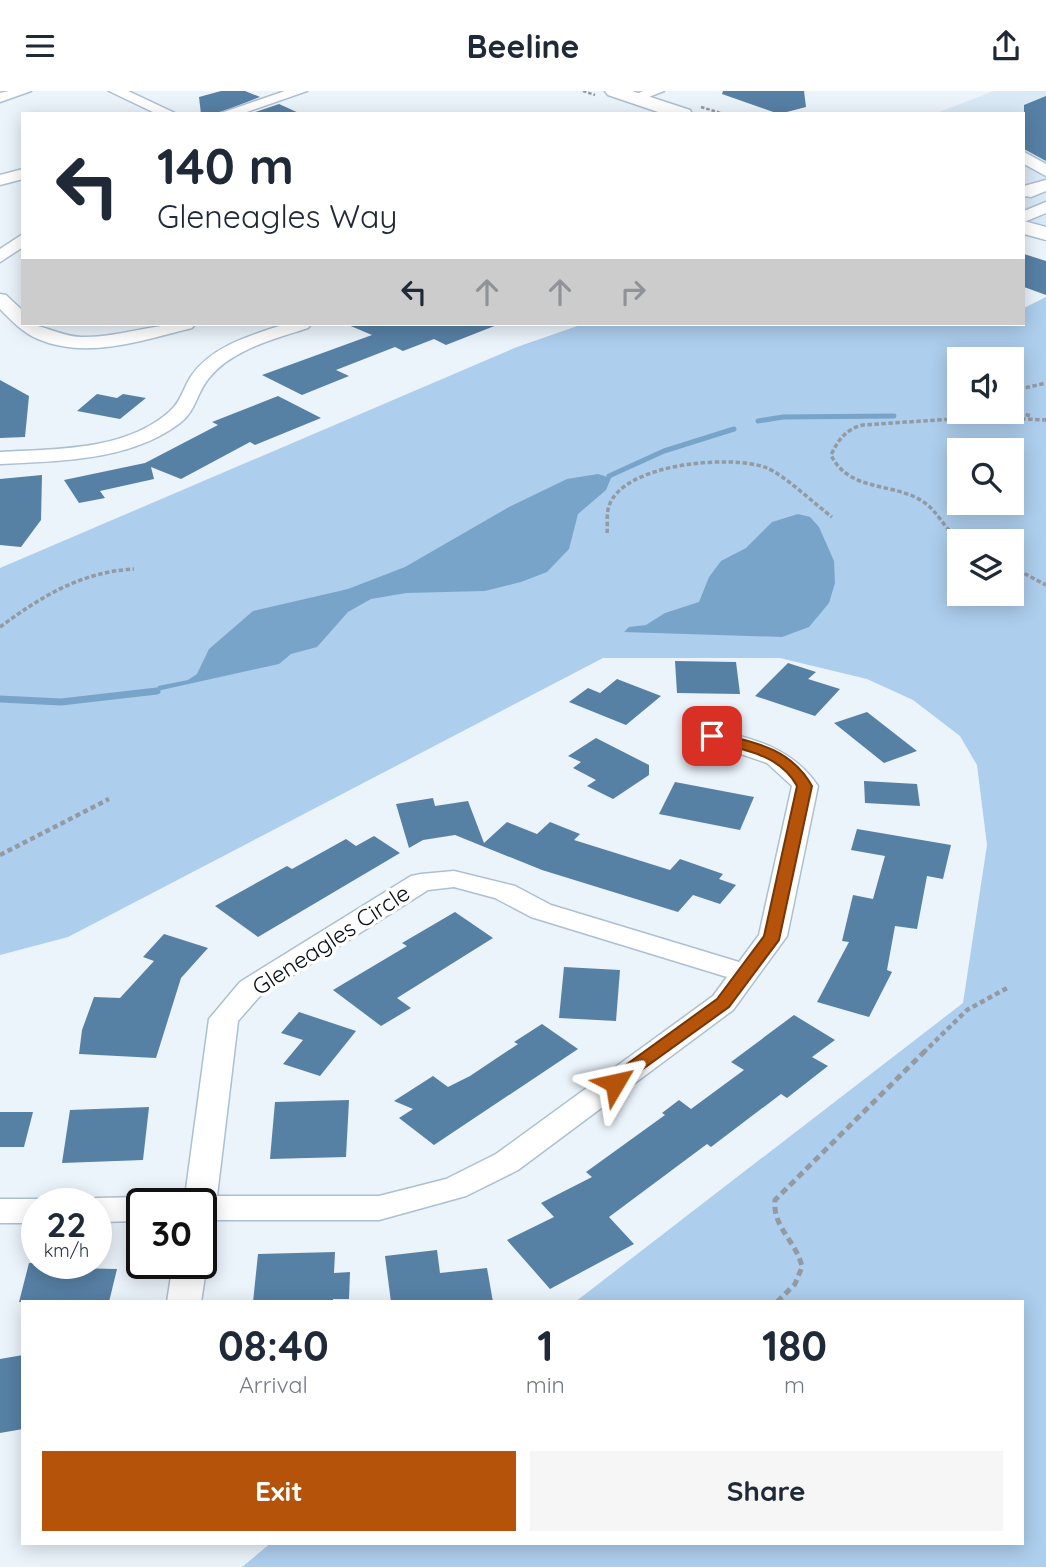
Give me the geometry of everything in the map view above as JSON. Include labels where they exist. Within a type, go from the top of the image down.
[{"type":"main road","points":[[614,91],[676,112]]},
{"type":"main road","points":[[1025,227],[1046,234]]},
{"type":"street","points":[[0,98],[24,91]]},
{"type":"street","points":[[116,91],[165,112]]},
{"type":"street","points":[[232,112],[300,91]]},
{"type":"street","points":[[636,98],[657,91]]},
{"type":"street","points":[[1025,158],[1046,171]]},
{"type":"street","points":[[0,180],[21,174]]},
{"type":"street","points":[[1025,176],[1046,184]]},
{"type":"street","points":[[1025,191],[1031,192],[1046,184]]},
{"type":"street","points":[[1025,217],[1046,207]]},
{"type":"street","points":[[0,257],[21,241]]},
{"type":"street","points":[[0,299],[21,319]]},
{"type":"street","points":[[28,326],[38,335],[49,339],[109,342],[177,326]]},
{"type":"street","points":[[0,458],[85,451],[149,433],[176,416],[186,406],[201,375],[229,352],[297,326]]},
{"type":"street","points":[[217,1206],[379,1208],[455,1188],[507,1162],[723,1003],[773,936],[804,786],[796,770],[776,755],[712,736]]},
{"type":"street","name":"Gleneagles Circle","points":[[202,1188],[224,1019],[250,989],[421,882],[454,880],[505,892],[541,911],[745,973]]},
{"type":"street","points":[[0,1211],[21,1211]]},
{"type":"street","points":[[184,1300],[188,1279]]},
{"type":"path","points":[[1024,388],[1046,383]]},
{"type":"path","points":[[1024,415],[1036,419]]},
{"type":"path","points":[[948,529],[925,503],[866,485],[835,464],[831,455],[840,438],[849,430],[863,425],[982,417],[1046,420]]},
{"type":"path","points":[[607,533],[609,505],[625,485],[653,472],[700,462],[737,463],[768,468],[832,517]]},
{"type":"path","points":[[0,627],[43,595],[70,581],[103,570],[134,569]]},
{"type":"path","points":[[1024,573],[1046,585]]},
{"type":"path","points":[[0,855],[108,799]]},
{"type":"path","points":[[779,1300],[801,1274],[801,1263],[775,1216],[775,1200],[967,1010],[1009,987]]},
{"type":"shaded area","points":[[994,91],[1046,91],[1046,226],[1025,219],[1025,112],[939,112]]},
{"type":"shaded area","points":[[1046,297],[1046,1567],[242,1567],[269,1545],[1024,1545],[1024,1300],[578,1300],[963,1003],[987,845],[977,765],[960,736],[913,700],[867,679],[780,658],[603,658],[68,937],[0,955],[0,568],[517,347],[577,326],[1025,326],[1025,308]]},
{"type":"shaded area","points":[[598,474],[611,478],[606,490],[578,514],[569,549],[547,572],[485,591],[406,593],[371,599],[348,612],[317,647],[291,654],[279,664],[157,691],[158,686],[188,680],[197,674],[209,649],[253,611],[348,589],[405,567],[509,507],[567,479]]},
{"type":"shaded area","points":[[798,514],[810,517],[819,527],[834,561],[835,583],[829,603],[809,627],[782,637],[624,632],[629,627],[646,625],[665,613],[699,602],[709,577],[721,561],[746,548],[772,522]]},
{"type":"building","points":[[221,91],[245,91],[260,97],[221,112],[201,112],[199,97]]},
{"type":"building","points":[[723,91],[804,91],[806,107],[773,112],[722,94]]},
{"type":"building","points":[[1046,96],[1046,161],[1025,150],[1024,105]]},
{"type":"building","points":[[279,104],[297,112],[256,112]]},
{"type":"building","points":[[1025,254],[1046,261],[1046,295],[1025,287]]},
{"type":"building","points":[[351,326],[494,326],[446,345],[434,339],[403,351],[395,347],[336,370],[349,376],[302,395],[262,375],[372,335]]},
{"type":"building","points":[[0,380],[29,396],[25,437],[0,438]]},
{"type":"building","points":[[97,394],[117,398],[123,394],[146,398],[120,419],[77,411]]},
{"type":"building","points":[[278,396],[321,418],[255,445],[250,442],[181,479],[151,467],[154,479],[100,491],[105,498],[79,503],[64,480],[145,463],[218,425],[212,422]]},
{"type":"building","points":[[42,475],[41,520],[21,547],[0,545],[0,479]]},
{"type":"building","points":[[675,661],[736,662],[740,694],[677,693]]},
{"type":"building","points":[[788,663],[816,672],[808,679],[840,689],[815,716],[755,696]]},
{"type":"building","points":[[617,679],[661,696],[626,725],[569,702],[588,688],[600,693]]},
{"type":"building","points":[[867,712],[917,751],[884,763],[834,723]]},
{"type":"building","points":[[596,738],[649,765],[649,775],[613,799],[587,786],[596,780],[573,768],[581,762],[568,756]]},
{"type":"building","points":[[864,781],[917,784],[920,806],[865,803]]},
{"type":"building","points":[[675,782],[754,797],[740,830],[659,814]]},
{"type":"building","points":[[433,798],[435,806],[468,801],[484,843],[507,822],[537,834],[550,822],[580,834],[574,840],[670,870],[680,859],[723,874],[719,879],[736,885],[720,904],[693,895],[678,912],[542,870],[455,835],[423,840],[409,848],[396,804]]},
{"type":"building","points":[[857,829],[951,845],[943,879],[927,876],[917,929],[895,926],[887,970],[892,972],[869,1017],[817,1002],[849,942],[842,941],[853,895],[873,899],[885,856],[851,850]]},
{"type":"building","points":[[374,836],[400,853],[258,937],[215,906],[287,866],[292,869],[346,839],[356,846]]},
{"type":"building","points":[[455,912],[493,938],[397,998],[411,1008],[381,1026],[333,990],[407,946],[402,943]]},
{"type":"building","points":[[164,934],[208,948],[181,978],[156,1058],[79,1054],[82,1030],[94,997],[120,998],[154,961],[143,957]]},
{"type":"building","points":[[564,967],[620,970],[616,1021],[559,1018]]},
{"type":"building","points":[[299,1012],[356,1031],[320,1076],[283,1064],[303,1040],[281,1033]]},
{"type":"building","points":[[794,1015],[835,1040],[812,1057],[828,1066],[787,1098],[781,1094],[711,1147],[707,1144],[609,1217],[634,1244],[550,1289],[507,1240],[554,1217],[541,1203],[592,1177],[586,1172],[665,1115],[662,1113],[679,1100],[691,1109],[744,1070],[731,1062]]},
{"type":"building","points":[[542,1024],[578,1049],[434,1145],[399,1118],[413,1109],[394,1101],[433,1076],[448,1087],[470,1076],[518,1044],[514,1042]]},
{"type":"building","points":[[349,1100],[346,1157],[270,1159],[275,1102]]},
{"type":"building","points":[[149,1107],[143,1160],[62,1163],[70,1110]]},
{"type":"building","points":[[0,1112],[33,1112],[24,1147],[0,1147]]},
{"type":"building","points":[[437,1250],[440,1273],[487,1268],[493,1300],[391,1300],[385,1256]]},
{"type":"building","points":[[335,1252],[334,1273],[350,1272],[349,1299],[253,1300],[258,1254]]},
{"type":"building","points":[[112,1269],[117,1269],[109,1300],[21,1302],[25,1279],[112,1279]]},
{"type":"building","points":[[21,1355],[21,1429],[0,1433],[0,1359]]},
{"type":"waterway","points":[[758,421],[783,417],[894,416]]},
{"type":"waterway","points":[[609,476],[664,451],[734,429]]},
{"type":"waterway","points":[[0,699],[61,702],[157,691]]},
{"type":"route","points":[[615,1083],[723,1003],[773,936],[804,786],[796,770],[776,755],[712,736]]}]
